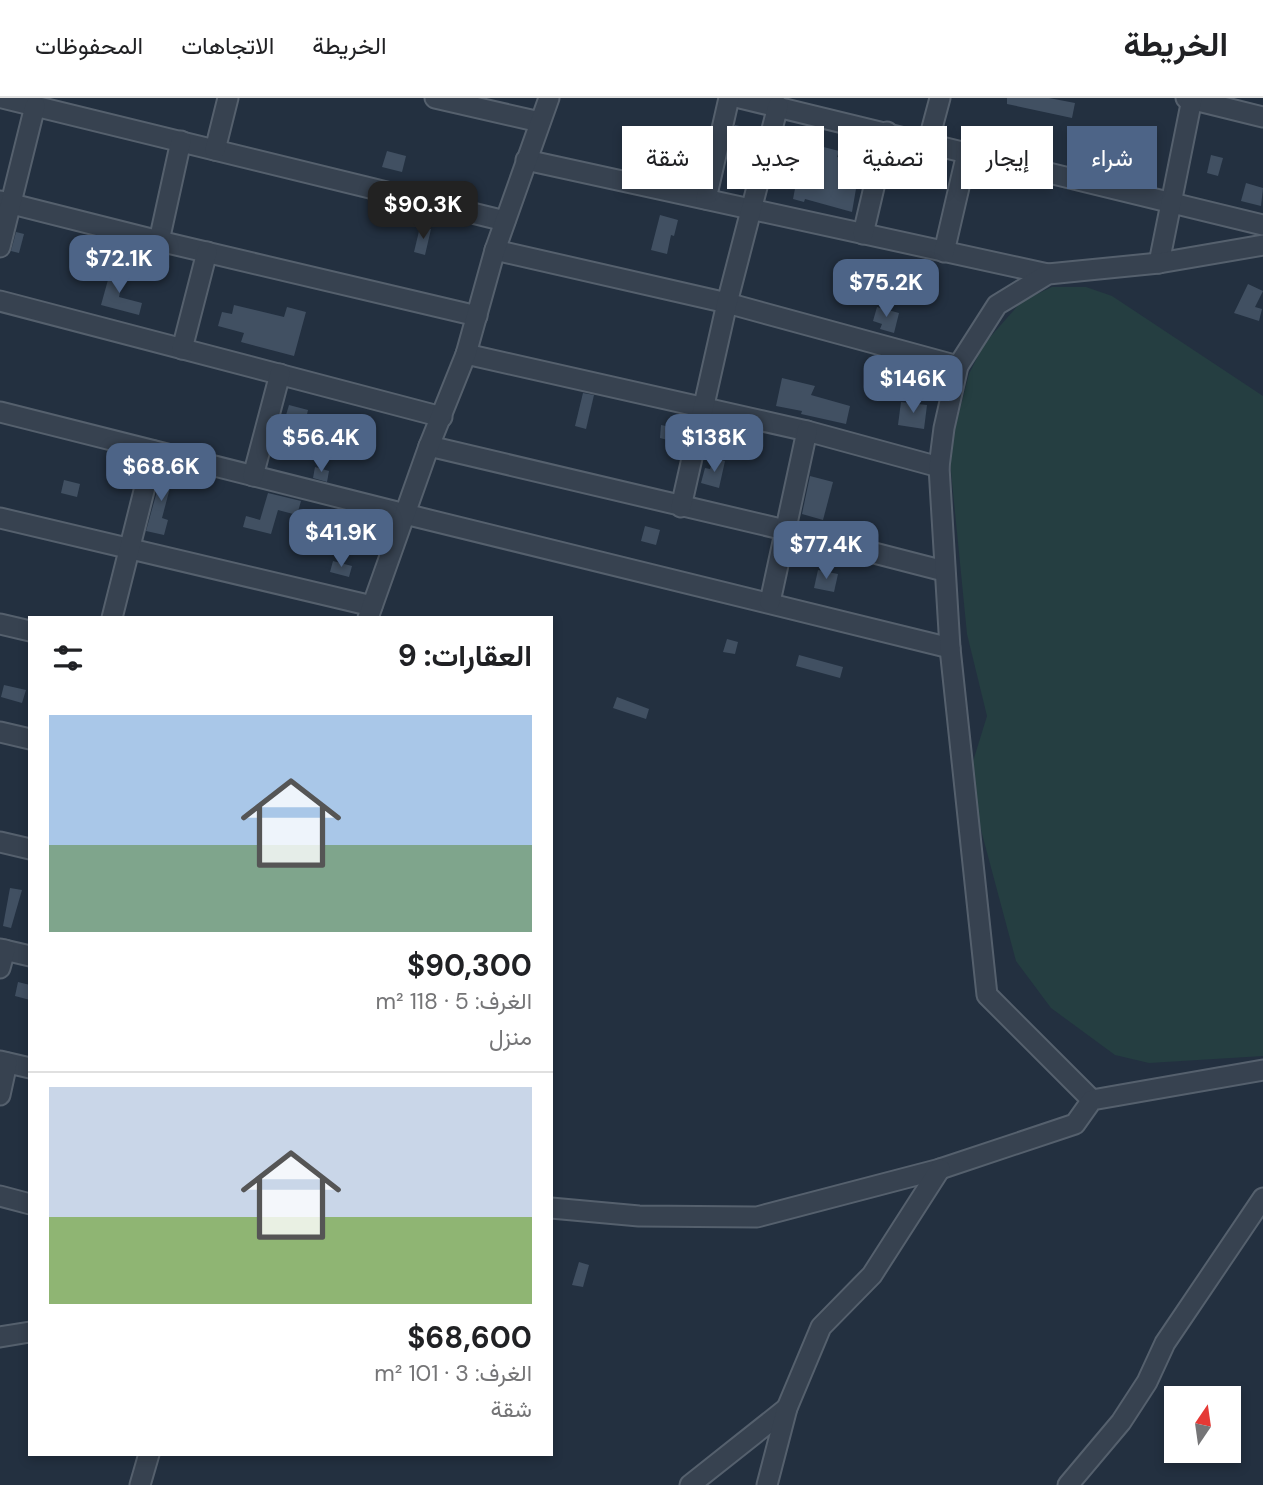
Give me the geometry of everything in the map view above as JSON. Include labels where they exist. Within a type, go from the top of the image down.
[{"type":"street","points":[[2,98],[505,221]]},
{"type":"street","points":[[215,150],[228,98]]},
{"type":"street","points":[[435,98],[540,122]]},
{"type":"street","points":[[0,518],[370,612],[429,446],[466,354],[495,250],[549,98]]},
{"type":"street","points":[[706,199],[729,98]]},
{"type":"street","points":[[740,98],[862,126]]},
{"type":"street","points":[[933,126],[940,98]]},
{"type":"street","points":[[1159,264],[1189,99],[1263,117]]},
{"type":"street","points":[[0,247],[5,202],[34,106]]},
{"type":"street","points":[[681,506],[727,303],[778,106]]},
{"type":"street","points":[[159,241],[181,141]]},
{"type":"street","points":[[526,160],[1048,274],[1159,264],[1263,245]]},
{"type":"street","points":[[1053,173],[1263,225]]},
{"type":"street","points":[[944,252],[961,179]]},
{"type":"street","points":[[863,234],[874,189]]},
{"type":"street","points":[[5,202],[207,253],[477,316]]},
{"type":"street","points":[[495,250],[727,303],[958,366]]},
{"type":"street","points":[[182,349],[207,253]]},
{"type":"street","points":[[1048,274],[998,305],[958,366],[944,428],[939,467],[944,571],[987,996],[1093,1100]]},
{"type":"street","points":[[0,301],[442,417]]},
{"type":"street","points":[[466,354],[807,431],[939,467]]},
{"type":"street","points":[[253,476],[280,374]]},
{"type":"street","points":[[0,412],[950,648]]},
{"type":"street","points":[[770,602],[807,431]]},
{"type":"street","points":[[429,446],[785,530],[944,571]]},
{"type":"street","points":[[113,616],[154,451]]},
{"type":"street","points":[[0,624],[28,631]]},
{"type":"street","points":[[0,732],[28,739]]},
{"type":"street","points":[[0,842],[28,849]]},
{"type":"street","points":[[2,955],[28,949]]},
{"type":"street","points":[[0,1095],[4,1062],[28,1068]]},
{"type":"street","points":[[553,1208],[639,1216],[757,1217],[940,1170],[1075,1124],[1093,1100],[1263,1070]]},
{"type":"street","points":[[767,1485],[787,1408],[821,1327],[872,1275],[940,1170]]},
{"type":"street","points":[[0,1196],[28,1203]]},
{"type":"street","points":[[1068,1485],[1121,1422],[1147,1382],[1165,1343],[1260,1210]]},
{"type":"street","points":[[0,1337],[28,1332]]},
{"type":"street","points":[[690,1485],[787,1408]]},
{"type":"street","points":[[140,1485],[148,1456]]},
{"type":"green space","points":[[1052,287],[1086,287],[1112,296],[1263,396],[1263,1056],[1149,1063],[1115,1055],[1051,1008],[1016,961],[977,815],[971,768],[987,716],[967,634],[949,451],[969,374],[984,344],[1022,301]]},
{"type":"building","points":[[1007,98],[1049,98],[1075,103],[1072,118],[1007,104]]},
{"type":"building","points":[[824,147],[838,151],[838,189],[856,189],[852,212],[805,199],[804,202],[793,199],[795,189],[824,189]]},
{"type":"building","points":[[387,151],[406,156],[402,172],[382,167]]},
{"type":"building","points":[[1211,155],[1223,158],[1218,176],[1207,173]]},
{"type":"building","points":[[1246,183],[1263,188],[1261,206],[1241,201]]},
{"type":"building","points":[[660,215],[678,220],[667,254],[651,250]]},
{"type":"building","points":[[420,227],[431,229],[425,255],[414,252]]},
{"type":"building","points":[[16,232],[24,234],[19,253],[11,251]]},
{"type":"building","points":[[111,269],[124,271],[119,297],[142,303],[139,315],[101,305]]},
{"type":"building","points":[[1248,284],[1263,291],[1255,307],[1262,309],[1259,321],[1234,313]]},
{"type":"building","points":[[234,305],[284,317],[287,307],[306,312],[294,356],[241,342],[244,333],[218,326],[222,312],[232,314]]},
{"type":"building","points":[[877,307],[899,313],[894,333],[880,329],[882,324],[873,321]]},
{"type":"building","points":[[782,378],[815,386],[811,395],[850,406],[846,424],[776,406]]},
{"type":"building","points":[[583,393],[594,395],[586,429],[575,426]]},
{"type":"building","points":[[901,402],[927,405],[924,429],[898,425]]},
{"type":"building","points":[[289,405],[308,410],[304,427],[284,422]]},
{"type":"building","points":[[661,425],[686,430],[683,444],[660,438]]},
{"type":"building","points":[[714,458],[725,461],[719,488],[701,483],[705,468],[710,469]]},
{"type":"building","points":[[164,466],[175,469],[162,518],[168,520],[164,535],[146,531]]},
{"type":"building","points":[[315,467],[329,471],[327,482],[313,478]]},
{"type":"building","points":[[810,476],[833,482],[823,520],[802,514]]},
{"type":"building","points":[[64,480],[80,484],[77,497],[61,493]]},
{"type":"building","points":[[268,493],[301,501],[297,515],[278,510],[271,534],[243,527],[246,516],[260,520]]},
{"type":"building","points":[[645,526],[660,530],[656,545],[641,541]]},
{"type":"building","points":[[333,561],[352,566],[349,577],[330,572]]},
{"type":"building","points":[[818,570],[838,574],[834,592],[814,588]]},
{"type":"building","points":[[727,639],[738,642],[735,654],[723,652]]},
{"type":"building","points":[[799,655],[843,667],[840,678],[796,666]]},
{"type":"building","points":[[4,685],[26,690],[22,703],[1,697]]},
{"type":"building","points":[[617,697],[649,709],[646,719],[613,708]]},
{"type":"building","points":[[10,888],[22,890],[11,928],[3,926]]},
{"type":"building","points":[[18,982],[28,984],[28,999],[15,996]]},
{"type":"building","points":[[579,1262],[589,1265],[583,1287],[572,1285]]}]
